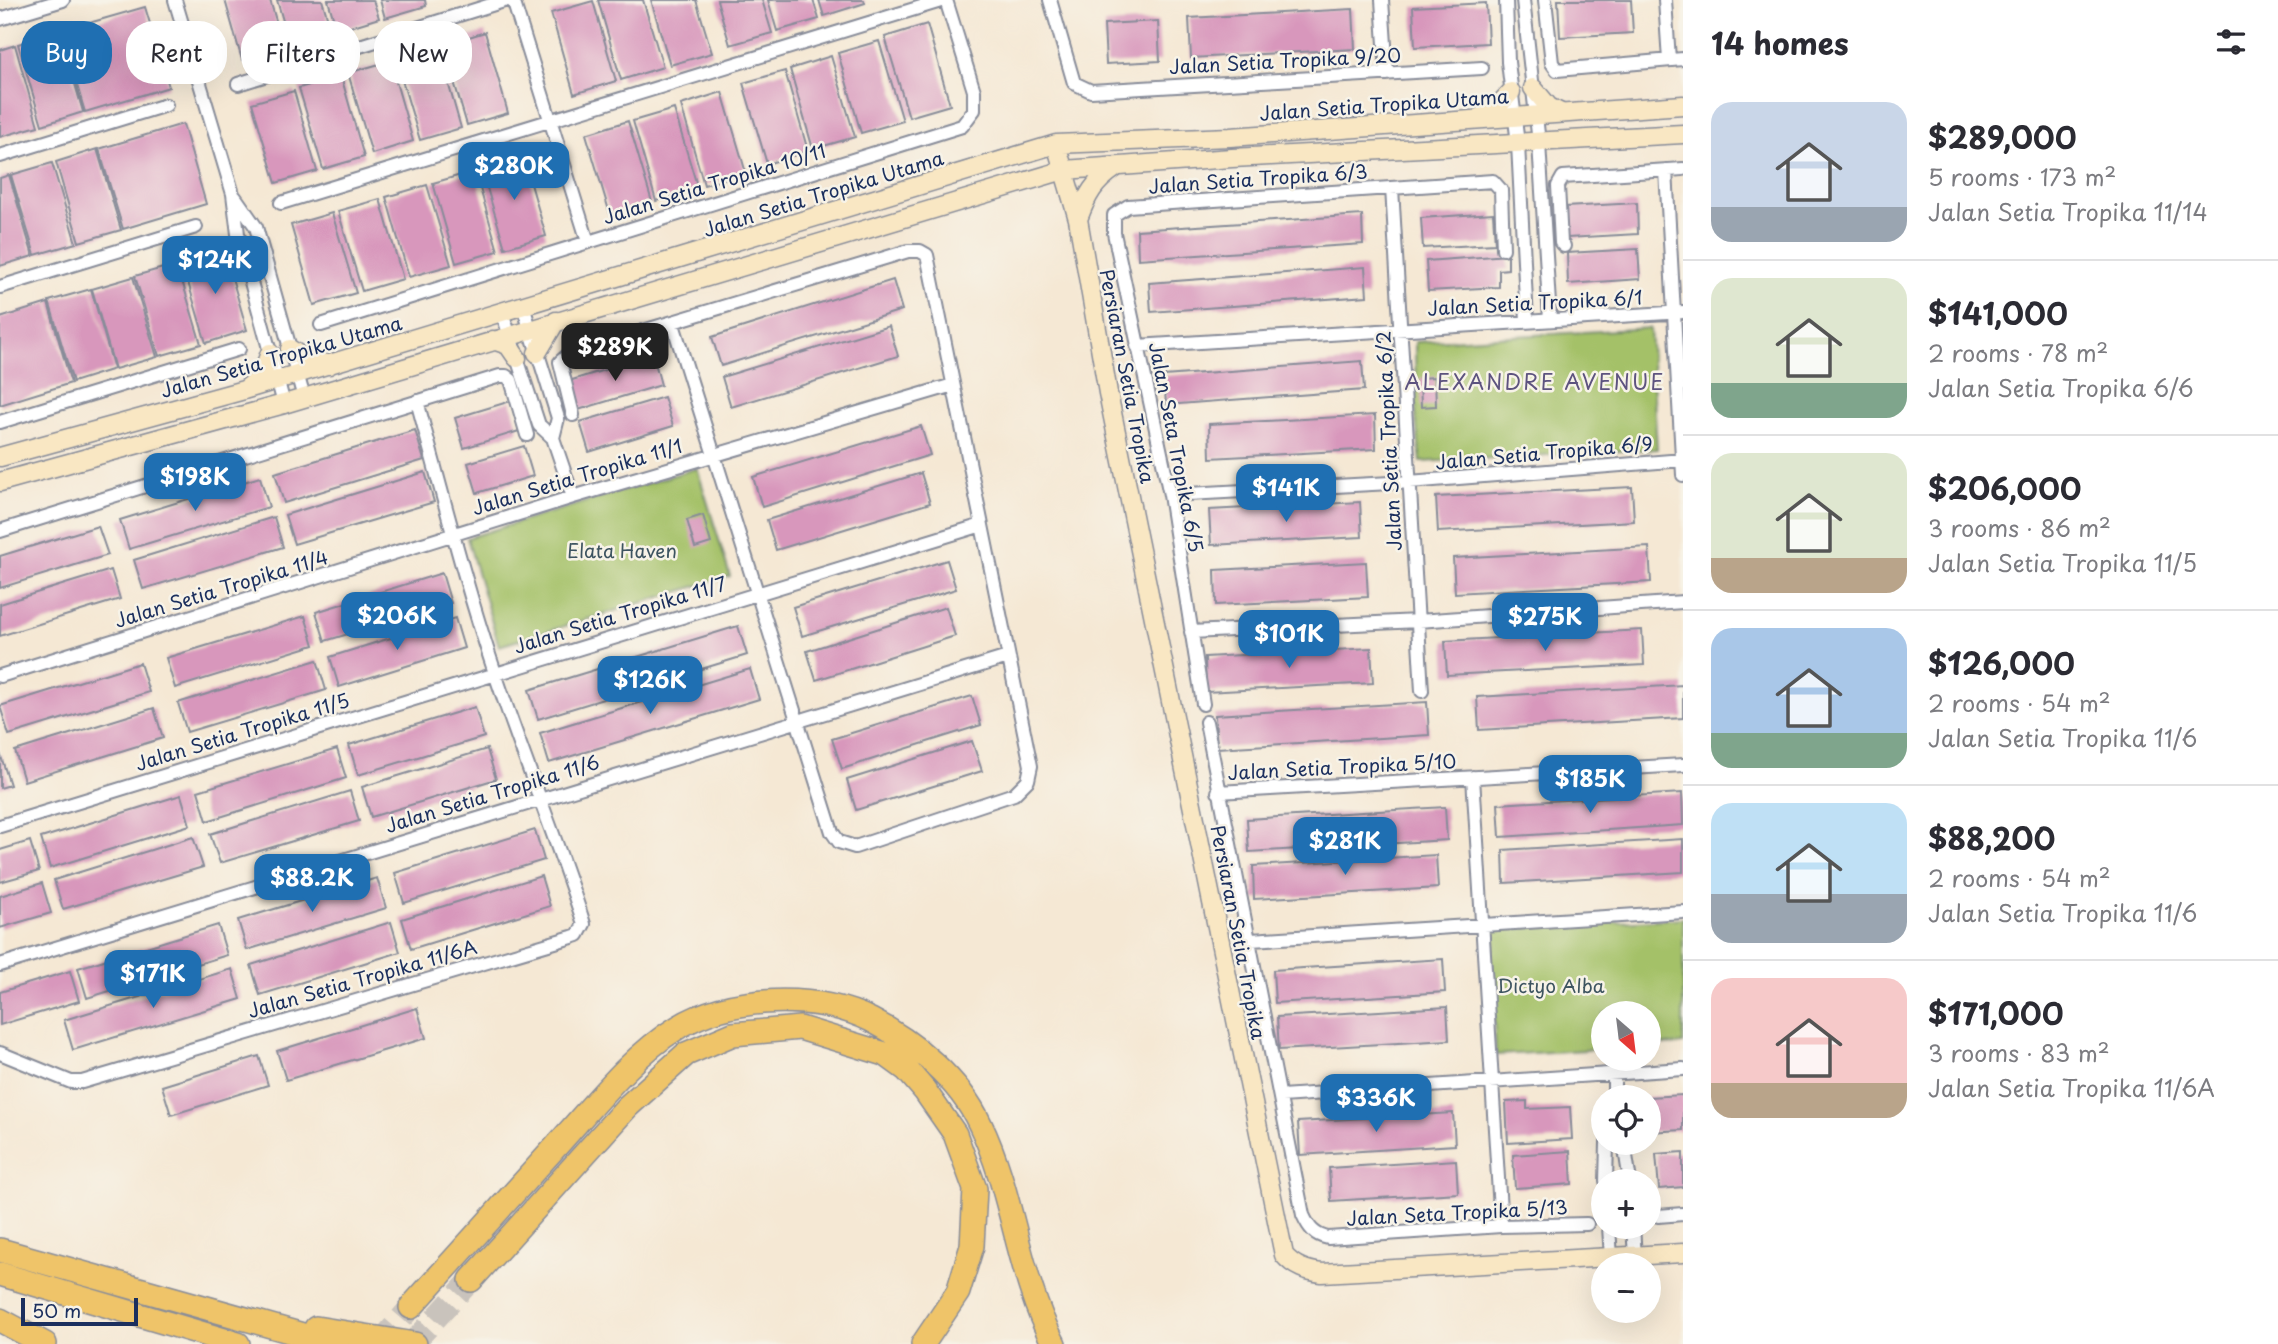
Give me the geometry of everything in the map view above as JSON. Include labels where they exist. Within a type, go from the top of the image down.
[{"type":"highway","points":[[411,1307],[615,1080],[678,1028],[732,1007],[797,1000],[849,1009],[897,1034],[945,1074],[980,1123],[1031,1294],[1054,1344]]},
{"type":"highway","points":[[471,1280],[627,1107],[686,1054],[733,1034],[800,1028],[885,1054],[916,1080],[955,1134],[975,1189],[972,1246],[958,1292],[923,1344]]},
{"type":"highway","points":[[0,1250],[335,1344]]},
{"type":"highway","points":[[0,1273],[238,1344]]},
{"type":"highway","points":[[0,1320],[45,1344]]},
{"type":"highway","points":[[267,1323],[415,1344]]},
{"type":"main road","points":[[1533,88],[1549,107],[1560,113]]},
{"type":"main road","points":[[1477,119],[1491,113],[1511,92]]},
{"type":"main road","name":"Jalan Setia Tropika Utama","points":[[0,457],[329,365],[1056,144],[1230,137],[1683,105]]},
{"type":"main road","points":[[0,482],[284,404],[1064,170],[1683,134]]},
{"type":"main road","points":[[1056,144],[1078,219]]},
{"type":"main road","points":[[1078,219],[1097,179],[1118,166]]},
{"type":"main road","name":"Persiaran Setia Tropika","points":[[1078,219],[1108,393],[1284,1255],[1290,1263],[1322,1273],[1591,1258]]},
{"type":"main road","points":[[537,353],[556,321]]},
{"type":"main road","points":[[501,337],[517,358]]},
{"type":"main road","points":[[290,349],[301,356],[329,365]]},
{"type":"main road","points":[[244,390],[261,377],[270,353]]},
{"type":"main road","name":"Persiaran Setia Tropika","points":[[1661,1254],[1683,1253]]},
{"type":"street","points":[[0,19],[63,0]]},
{"type":"street","points":[[175,0],[233,194],[238,234],[284,404]]},
{"type":"street","points":[[238,83],[507,0]]},
{"type":"street","points":[[513,0],[588,242]]},
{"type":"street","points":[[281,203],[945,0]]},
{"type":"street","name":"Jalan Setia Tropika 10/11","points":[[321,325],[962,126],[974,110],[974,91],[945,0]]},
{"type":"street","name":"Jalan Setia Tropika 9/20","points":[[1050,0],[1074,83],[1091,91],[1482,68]]},
{"type":"street","points":[[1382,0],[1387,74]]},
{"type":"street","points":[[1506,0],[1508,62],[1518,144],[1527,321]]},
{"type":"street","points":[[1523,0],[1539,143],[1550,320]]},
{"type":"street","points":[[1545,0],[1552,63],[1557,70],[1683,59]]},
{"type":"street","points":[[1665,0],[1669,60]]},
{"type":"street","points":[[1508,62],[1529,61]]},
{"type":"street","points":[[0,156],[166,105]]},
{"type":"street","points":[[1564,246],[1559,180],[1568,176],[1683,169]]},
{"type":"street","points":[[1666,170],[1677,312],[1683,475]]},
{"type":"street","name":"Jalan Setia Tropika 6/3","points":[[1128,206],[1497,182],[1501,190],[1503,249]]},
{"type":"street","name":"Jalan Setia Tropika 6/2","points":[[1392,188],[1422,691]]},
{"type":"street","points":[[233,194],[256,227],[304,398]]},
{"type":"street","name":"Jalan Seta Tropika 6/5","points":[[1128,206],[1120,208],[1114,215],[1113,225],[1170,495],[1203,704]]},
{"type":"street","points":[[1522,215],[1544,214]]},
{"type":"street","points":[[0,287],[196,227]]},
{"type":"street","points":[[573,415],[560,362],[563,357],[908,251],[920,251],[926,255],[1031,766],[1028,780],[1014,794],[855,847],[839,842],[832,832],[795,719],[673,324]]},
{"type":"street","points":[[256,300],[275,294]]},
{"type":"street","points":[[523,306],[558,418],[553,438]]},
{"type":"street","points":[[501,337],[502,312]]},
{"type":"street","name":"Jalan Setia Tropika 6/1","points":[[1137,346],[1677,312]]},
{"type":"street","points":[[0,422],[239,349]]},
{"type":"street","points":[[517,358],[539,425],[553,438],[573,497]]},
{"type":"street","points":[[0,531],[417,401],[506,376],[511,380],[527,435]]},
{"type":"street","name":"Jalan Setia Tropika 11/1","points":[[453,534],[953,385]]},
{"type":"street","points":[[529,395],[549,389]]},
{"type":"street","points":[[417,401],[453,534],[537,799]]},
{"type":"street","name":"Jalan Setia Tropika 6/9","points":[[1170,495],[1409,482],[1683,460]]},
{"type":"street","name":"Jalan Setia Tropika 11/7","points":[[495,673],[982,525]]},
{"type":"street","name":"Jalan Setia Tropika 11/4","points":[[0,676],[300,585],[453,534]]},
{"type":"street","points":[[1191,632],[1418,621],[1683,602]]},
{"type":"street","name":"Jalan Setia Tropika 11/6","points":[[0,965],[795,719],[1008,657]]},
{"type":"street","name":"Jalan Setia Tropika 11/5","points":[[0,826],[495,673]]},
{"type":"street","points":[[1206,722],[1281,1096],[1683,1069]]},
{"type":"street","name":"Jalan Setia Tropika 5/10","points":[[1218,792],[1683,765]]},
{"type":"street","points":[[1470,777],[1483,926],[1501,1226]]},
{"type":"street","name":"Jalan Setia Tropika 11/6A","points":[[0,1053],[71,1082],[82,1082],[578,935],[584,924],[547,814],[537,799]]},
{"type":"street","points":[[1251,940],[1683,912]]},
{"type":"street","points":[[1614,1074],[1614,1085]]},
{"type":"street","name":"Jalan Seta Tropika 5/13","points":[[1281,1096],[1303,1215],[1314,1233],[1328,1238],[1501,1226],[1587,1224]]},
{"type":"street","points":[[1661,1216],[1683,1214]]},
{"type":"green space","name":"ALEXANDRE AVENUE","points":[[1650,328],[1657,449],[1421,462],[1416,420],[1415,342]]},
{"type":"green space","name":"Elata Haven","points":[[697,468],[730,576],[499,646],[467,538]]},
{"type":"green space","name":"Dictyo Alba","points":[[1683,918],[1683,1044],[1661,1045],[1661,1001],[1591,1001],[1591,1050],[1496,1055],[1489,930]]},
{"type":"building","points":[[225,0],[270,0],[276,21],[241,21],[241,56]]},
{"type":"building","points":[[277,0],[322,0],[328,21],[283,21]]},
{"type":"building","points":[[328,0],[373,0],[379,18],[360,24],[360,21],[334,21]]},
{"type":"building","points":[[380,0],[425,0],[426,6],[385,18]]},
{"type":"building","points":[[598,0],[643,0],[663,67],[621,80]]},
{"type":"building","points":[[651,0],[696,0],[712,53],[670,65]]},
{"type":"building","points":[[717,0],[762,0],[772,33],[730,45]]},
{"type":"building","points":[[768,0],[813,0],[819,19],[777,31]]},
{"type":"building","points":[[819,0],[864,0],[865,3],[824,16]]},
{"type":"building","points":[[1558,0],[1631,0],[1633,33],[1560,37]]},
{"type":"building","points":[[593,1],[616,81],[574,94],[551,13]]},
{"type":"building","points":[[1486,3],[1488,43],[1415,47],[1413,7]]},
{"type":"building","points":[[145,7],[149,21],[126,21],[126,84],[168,84],[169,87],[85,112],[77,84],[112,84],[112,21],[96,21]]},
{"type":"building","points":[[1353,9],[1355,49],[1191,58],[1189,18]]},
{"type":"building","points":[[1158,21],[1160,61],[1106,64],[1104,24]]},
{"type":"building","points":[[927,24],[950,105],[909,117],[885,37]]},
{"type":"building","points":[[485,32],[508,113],[467,125],[455,84],[472,84],[472,36]]},
{"type":"building","points":[[879,41],[903,121],[861,133],[838,53]]},
{"type":"building","points":[[15,45],[21,66],[21,84],[26,84],[38,126],[0,137],[0,50]]},
{"type":"building","points":[[831,56],[855,137],[813,149],[790,69]]},
{"type":"building","points":[[374,66],[374,84],[397,84],[413,141],[372,154],[351,84],[360,84],[360,70]]},
{"type":"building","points":[[785,71],[808,151],[767,164],[743,83]]},
{"type":"building","points":[[30,84],[75,84],[83,112],[42,125]]},
{"type":"building","points":[[313,84],[343,84],[364,157],[323,169],[299,88]]},
{"type":"building","points":[[403,84],[449,84],[461,128],[420,140]]},
{"type":"building","points":[[294,91],[317,171],[276,183],[252,103]]},
{"type":"building","points":[[722,92],[746,173],[704,185],[681,105]]},
{"type":"building","points":[[674,109],[698,189],[656,201],[633,121]]},
{"type":"building","points":[[628,121],[652,202],[610,214],[586,134]]},
{"type":"building","points":[[183,124],[206,204],[123,229],[99,149]]},
{"type":"building","points":[[97,149],[121,230],[79,242],[56,162]]},
{"type":"building","points":[[523,156],[546,236],[505,248],[481,168]]},
{"type":"building","points":[[52,163],[76,243],[35,255],[11,175]]},
{"type":"building","points":[[475,171],[498,251],[456,263],[433,183]]},
{"type":"building","points":[[9,175],[33,256],[0,266],[0,178]]},
{"type":"building","points":[[427,185],[451,265],[409,277],[386,197]]},
{"type":"building","points":[[380,199],[403,279],[362,291],[338,211]]},
{"type":"building","points":[[1637,203],[1638,234],[1567,238],[1565,207]]},
{"type":"building","points":[[332,213],[356,293],[314,305],[291,225]]},
{"type":"building","points":[[1493,213],[1495,244],[1423,248],[1421,218]]},
{"type":"building","points":[[1362,215],[1363,244],[1138,259],[1137,230]]},
{"type":"building","points":[[1638,249],[1640,279],[1568,284],[1567,253]]},
{"type":"building","points":[[224,250],[247,330],[206,343],[182,262]]},
{"type":"building","points":[[1508,255],[1508,269],[1499,270],[1499,287],[1428,291],[1426,261]]},
{"type":"building","points":[[177,264],[201,344],[159,356],[135,276]]},
{"type":"building","points":[[1365,267],[1367,296],[1151,312],[1149,283]]},
{"type":"building","points":[[133,277],[157,357],[115,369],[92,289]]},
{"type":"building","points":[[893,280],[902,310],[721,366],[712,337]]},
{"type":"building","points":[[91,289],[114,369],[73,382],[49,301]]},
{"type":"building","points":[[48,303],[71,383],[0,405],[0,318]]},
{"type":"building","points":[[889,326],[898,356],[731,407],[722,377]]},
{"type":"building","points":[[653,355],[661,385],[578,410],[569,381]]},
{"type":"building","points":[[1362,361],[1364,390],[1166,405],[1164,376]]},
{"type":"building","points":[[1435,377],[1436,406],[1421,407],[1420,378]]},
{"type":"building","points":[[664,397],[673,426],[589,452],[580,422]]},
{"type":"building","points":[[511,401],[519,431],[464,448],[455,418]]},
{"type":"building","points":[[1375,415],[1376,449],[1210,458],[1209,424]]},
{"type":"building","points":[[921,426],[930,455],[762,507],[753,477]]},
{"type":"building","points":[[415,430],[424,460],[284,503],[275,473]]},
{"type":"building","points":[[524,446],[533,476],[477,493],[468,463]]},
{"type":"building","points":[[425,472],[434,502],[294,544],[285,515]]},
{"type":"building","points":[[921,473],[930,503],[776,550],[767,520]]},
{"type":"building","points":[[260,477],[269,507],[129,549],[120,520]]},
{"type":"building","points":[[1632,487],[1634,521],[1438,532],[1436,497]]},
{"type":"building","points":[[1360,502],[1362,537],[1211,545],[1209,510]]},
{"type":"building","points":[[703,515],[711,543],[695,548],[687,520]]},
{"type":"building","points":[[274,517],[283,547],[143,589],[134,560]]},
{"type":"building","points":[[98,526],[108,555],[0,588],[0,556]]},
{"type":"building","points":[[1649,547],[1651,582],[1455,593],[1453,558]]},
{"type":"building","points":[[947,560],[956,589],[802,636],[793,607]]},
{"type":"building","points":[[1366,562],[1368,597],[1216,605],[1215,570]]},
{"type":"building","points":[[111,570],[120,599],[0,636],[0,604]]},
{"type":"building","points":[[442,573],[451,603],[325,641],[316,612]]},
{"type":"building","points":[[946,607],[955,636],[816,680],[807,651]]},
{"type":"building","points":[[305,616],[314,645],[175,688],[166,658]]},
{"type":"building","points":[[455,618],[464,648],[339,687],[330,657]]},
{"type":"building","points":[[738,626],[747,655],[538,719],[529,690]]},
{"type":"building","points":[[1642,630],[1644,665],[1447,675],[1445,641]]},
{"type":"building","points":[[1371,648],[1373,683],[1206,692],[1205,657]]},
{"type":"building","points":[[317,660],[326,690],[187,732],[178,703]]},
{"type":"building","points":[[140,663],[149,692],[9,735],[0,706]]},
{"type":"building","points":[[750,669],[759,699],[549,763],[540,733]]},
{"type":"building","points":[[1683,685],[1683,718],[1479,730],[1477,697]]},
{"type":"building","points":[[972,696],[981,725],[842,769],[832,739]]},
{"type":"building","points":[[1427,702],[1429,735],[1217,748],[1215,715]]},
{"type":"building","points":[[475,707],[484,737],[358,775],[349,745]]},
{"type":"building","points":[[154,708],[163,738],[24,781],[15,751]]},
{"type":"building","points":[[972,741],[982,771],[856,810],[847,780]]},
{"type":"building","points":[[337,749],[346,778],[207,821],[198,791]]},
{"type":"building","points":[[487,749],[496,779],[371,817],[362,787]]},
{"type":"building","points":[[0,753],[10,785],[0,788]]},
{"type":"building","points":[[350,791],[359,821],[220,863],[210,834]]},
{"type":"building","points":[[1682,793],[1683,825],[1500,837],[1498,804]]},
{"type":"building","points":[[181,795],[190,825],[50,868],[41,838]]},
{"type":"building","points":[[1445,807],[1447,840],[1249,852],[1247,819]]},
{"type":"building","points":[[535,830],[544,860],[404,903],[395,873]]},
{"type":"building","points":[[193,837],[203,867],[63,909],[54,880]]},
{"type":"building","points":[[1683,839],[1683,872],[1504,883],[1503,850]]},
{"type":"building","points":[[30,841],[39,871],[0,882],[0,850]]},
{"type":"building","points":[[1436,855],[1438,888],[1254,899],[1253,866]]},
{"type":"building","points":[[541,876],[550,906],[411,949],[402,919]]},
{"type":"building","points":[[377,878],[386,908],[247,950],[238,920]]},
{"type":"building","points":[[42,883],[51,913],[0,928],[0,896]]},
{"type":"building","points":[[391,922],[400,952],[260,995],[251,965]]},
{"type":"building","points":[[218,925],[227,955],[87,998],[78,968]]},
{"type":"building","points":[[1443,959],[1445,992],[1275,1003],[1273,970]]},
{"type":"building","points":[[232,969],[241,999],[73,1050],[64,1020]]},
{"type":"building","points":[[70,971],[79,1001],[0,1025],[0,992]]},
{"type":"building","points":[[1447,1007],[1449,1040],[1279,1050],[1277,1017]]},
{"type":"building","points":[[417,1008],[426,1038],[286,1080],[277,1051]]},
{"type":"building","points":[[259,1056],[268,1085],[171,1115],[162,1086]]},
{"type":"building","points":[[1683,1095],[1683,1130],[1661,1131],[1661,1096]]},
{"type":"building","points":[[1527,1101],[1527,1109],[1570,1107],[1572,1139],[1508,1143],[1506,1102]]},
{"type":"building","points":[[1453,1113],[1455,1145],[1300,1155],[1298,1122]]},
{"type":"building","points":[[1570,1151],[1572,1184],[1515,1188],[1513,1155]]},
{"type":"building","points":[[1683,1152],[1683,1187],[1661,1189],[1661,1169],[1657,1169],[1656,1155]]},
{"type":"building","points":[[1456,1160],[1458,1193],[1331,1201],[1329,1168]]},
{"type":"tunnel","points":[[412,1344],[471,1280]]},
{"type":"tunnel","points":[[379,1344],[411,1307]]},
{"type":"district","name":"ALEXANDRE AVENUE","points":[[1535,381]]}]
